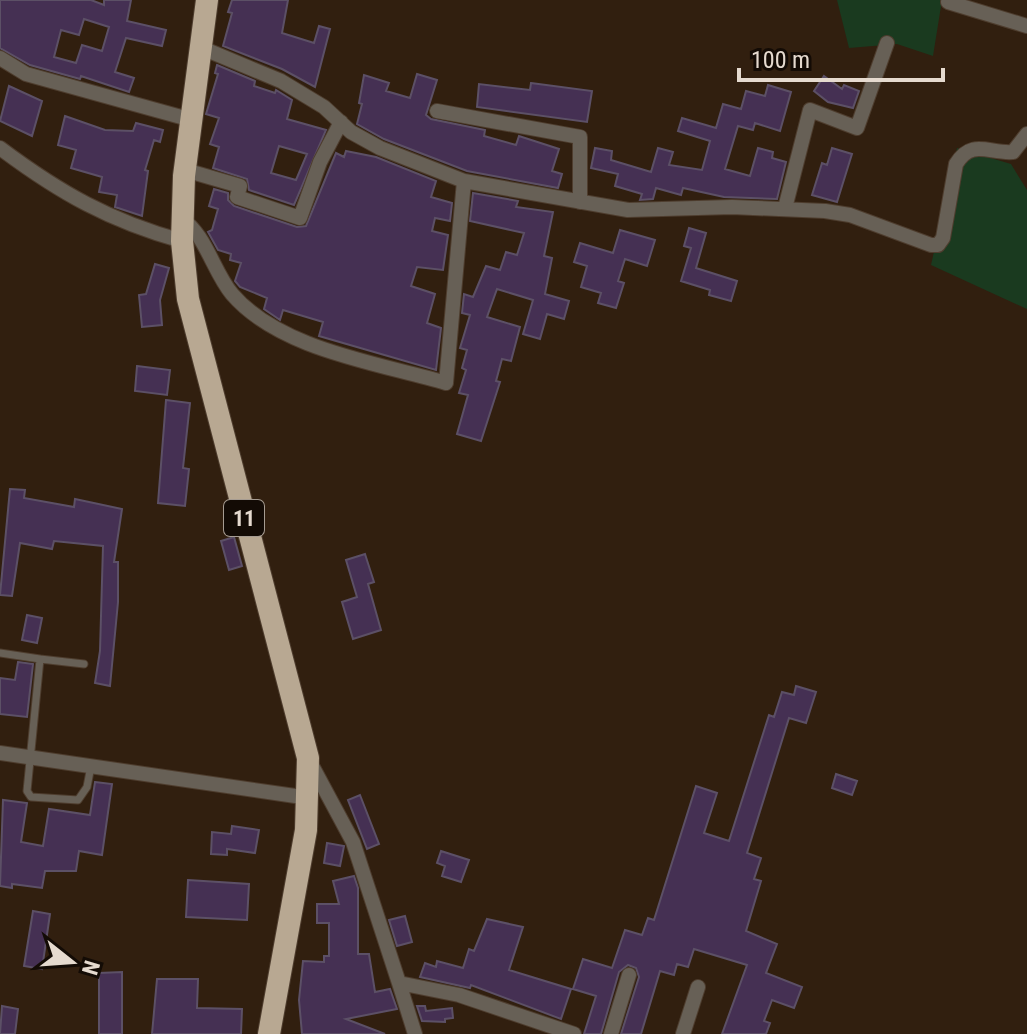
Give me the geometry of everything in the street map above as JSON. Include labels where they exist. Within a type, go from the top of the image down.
[{"type":"highway","name":"11","points":[[207,0],[181,218],[188,299],[308,758],[309,798],[269,1034]]},
{"type":"street","points":[[948,2],[1027,26]]},
{"type":"street","points":[[785,208],[810,110],[857,128],[887,43]]},
{"type":"street","points":[[202,48],[281,81],[351,132],[380,148],[464,181],[628,210],[785,208],[850,215],[921,243],[938,245],[961,157],[971,148],[980,147],[1013,152],[1027,134]]},
{"type":"street","points":[[0,58],[26,74],[192,120]]},
{"type":"street","points":[[437,111],[580,137],[580,202]]},
{"type":"street","points":[[185,170],[240,186],[237,197],[300,218],[320,162],[341,122]]},
{"type":"street","points":[[0,148],[53,188],[94,211],[182,241]]},
{"type":"street","points":[[181,218],[195,231],[233,295],[291,338],[446,383],[464,181]]},
{"type":"street","points":[[0,753],[309,798]]},
{"type":"street","points":[[308,758],[353,842],[415,1034]]},
{"type":"street","points":[[611,1034],[629,975]]},
{"type":"street","points":[[399,983],[459,995],[574,1034]]},
{"type":"street","points":[[683,1034],[698,987]]},
{"type":"lane","points":[[0,653],[84,664]]},
{"type":"lane","points":[[40,659],[27,791],[37,799],[78,800],[87,787],[91,766]]},
{"type":"green space","points":[[837,0],[942,0],[933,56],[897,44],[849,48]]},
{"type":"green space","points":[[957,148],[1011,164],[1027,190],[1027,309],[931,265]]},
{"type":"building","points":[[0,0],[91,0],[104,5],[104,0],[131,0],[127,21],[166,30],[162,46],[126,38],[115,72],[134,78],[129,92],[81,76],[80,79],[30,65],[0,48]],"holes":[[[84,19],[109,27],[102,51],[82,45],[76,63],[54,57],[61,30],[79,35]]]},
{"type":"building","points":[[232,0],[288,0],[282,33],[314,43],[319,26],[330,29],[315,87],[282,69],[223,46],[232,13],[228,12]]},
{"type":"building","points":[[217,65],[255,81],[254,86],[275,93],[276,90],[292,100],[287,119],[326,130],[294,205],[249,190],[247,179],[213,168],[219,147],[210,144],[219,118],[206,114],[218,74],[215,73]],"holes":[[[279,146],[307,154],[296,180],[271,173]]]},
{"type":"building","points":[[417,74],[437,80],[426,115],[431,119],[485,130],[484,136],[516,145],[519,136],[559,149],[552,171],[562,174],[558,188],[467,171],[384,139],[357,124],[364,75],[389,83],[386,91],[410,98]]},
{"type":"building","points":[[824,76],[842,89],[844,85],[859,91],[853,108],[828,102],[814,91]]},
{"type":"building","points":[[531,83],[592,91],[587,122],[477,107],[479,84],[530,90]]},
{"type":"building","points":[[768,85],[791,92],[780,131],[755,123],[753,130],[738,126],[725,169],[750,176],[758,148],[773,152],[772,158],[786,162],[777,199],[724,197],[683,188],[681,195],[656,188],[653,199],[640,200],[642,194],[615,186],[618,174],[591,168],[595,148],[612,151],[611,160],[651,172],[658,148],[673,152],[669,165],[702,170],[710,141],[678,131],[682,118],[716,128],[723,104],[741,109],[746,91],[765,96]]},
{"type":"building","points":[[9,86],[42,101],[32,136],[0,121]]},
{"type":"building","points":[[65,116],[105,130],[133,131],[136,123],[163,130],[160,142],[154,140],[145,170],[148,171],[142,216],[115,207],[117,195],[99,192],[102,177],[71,168],[76,150],[58,145]]},
{"type":"building","points":[[832,148],[852,154],[837,202],[812,195],[822,163],[827,165]]},
{"type":"building","points":[[346,151],[376,157],[436,181],[431,197],[452,203],[450,221],[435,218],[432,231],[448,235],[443,270],[417,267],[411,286],[435,294],[427,323],[441,328],[436,370],[319,336],[323,322],[283,310],[280,320],[264,309],[267,298],[240,287],[235,281],[241,263],[230,260],[231,254],[218,250],[208,232],[212,230],[218,209],[209,206],[214,189],[228,193],[228,200],[234,206],[297,227],[306,226],[336,153],[344,157]]},
{"type":"building","points":[[473,193],[518,201],[516,207],[553,212],[544,256],[552,258],[545,294],[569,301],[564,319],[547,314],[540,339],[523,334],[533,300],[497,289],[487,317],[520,327],[511,361],[502,359],[496,381],[500,382],[481,441],[457,434],[468,395],[459,393],[466,370],[462,368],[467,350],[460,348],[470,315],[462,313],[464,294],[473,297],[486,266],[500,270],[506,252],[517,255],[524,233],[470,221]]},
{"type":"building","points":[[689,228],[706,233],[696,268],[737,281],[731,301],[709,295],[710,290],[681,281],[691,248],[684,246]]},
{"type":"building","points":[[620,230],[655,240],[647,266],[625,259],[618,281],[624,283],[616,308],[598,303],[601,293],[581,287],[587,266],[574,262],[580,243],[613,253]]},
{"type":"building","points":[[155,264],[169,268],[160,300],[162,325],[142,327],[139,295],[146,294]]},
{"type":"building","points":[[137,366],[170,370],[167,395],[135,391]]},
{"type":"building","points":[[166,400],[190,403],[183,468],[189,469],[185,506],[158,503]]},
{"type":"building","points":[[10,489],[25,490],[24,498],[74,507],[75,499],[122,509],[114,562],[118,562],[118,602],[110,686],[95,683],[100,651],[103,546],[54,541],[52,549],[20,543],[12,596],[0,595]]},
{"type":"building","points":[[234,537],[242,566],[229,570],[221,541]]},
{"type":"building","points":[[365,554],[374,582],[368,584],[381,630],[353,639],[342,602],[357,597],[346,560]]},
{"type":"building","points":[[27,615],[42,618],[37,643],[22,640]]},
{"type":"building","points":[[18,662],[33,664],[27,717],[0,714],[0,678],[15,680]]},
{"type":"building","points":[[796,686],[816,692],[806,723],[789,718],[747,853],[761,858],[754,879],[761,881],[746,931],[777,944],[766,973],[802,987],[794,1008],[772,1000],[764,1021],[770,1023],[766,1034],[722,1034],[747,965],[694,949],[688,967],[677,964],[674,975],[660,971],[641,1034],[621,1034],[639,977],[636,968],[628,965],[619,972],[601,1034],[584,1034],[596,996],[573,989],[583,959],[612,968],[625,930],[642,935],[648,918],[654,920],[696,786],[717,793],[704,833],[729,841],[769,715],[774,717],[782,692],[794,695]]},
{"type":"building","points":[[836,774],[857,781],[852,795],[832,788]]},
{"type":"building","points":[[95,782],[112,784],[102,855],[79,851],[76,871],[45,871],[42,888],[12,884],[12,888],[0,886],[3,800],[27,803],[21,842],[43,846],[49,809],[90,815]]},
{"type":"building","points":[[360,795],[379,844],[367,849],[348,800]]},
{"type":"building","points":[[232,826],[259,830],[255,853],[227,849],[227,855],[211,854],[212,832],[231,834]]},
{"type":"building","points":[[327,843],[344,846],[340,866],[324,863]]},
{"type":"building","points":[[441,851],[469,860],[461,882],[442,876],[445,866],[437,863]]},
{"type":"building","points":[[354,876],[358,888],[358,954],[369,954],[375,992],[390,989],[397,1009],[346,1019],[385,1034],[302,1034],[299,1000],[303,961],[324,962],[324,956],[329,956],[329,923],[317,923],[317,904],[339,904],[333,881]]},
{"type":"building","points":[[188,880],[249,884],[247,920],[186,917]]},
{"type":"building","points":[[33,911],[50,914],[42,969],[24,966]]},
{"type":"building","points":[[405,916],[412,942],[397,946],[389,920]]},
{"type":"building","points":[[487,919],[523,927],[509,970],[571,989],[561,1019],[471,985],[470,988],[420,977],[425,963],[436,967],[437,961],[463,968],[469,949],[474,951]]},
{"type":"building","points":[[122,972],[122,1034],[99,1034],[99,973]]},
{"type":"building","points":[[157,979],[198,979],[197,1008],[242,1009],[241,1034],[152,1034]]},
{"type":"building","points":[[2,1006],[18,1009],[15,1034],[0,1034]]},
{"type":"building","points":[[417,1006],[425,1006],[426,1011],[452,1008],[453,1018],[445,1019],[445,1022],[422,1021]]}]
